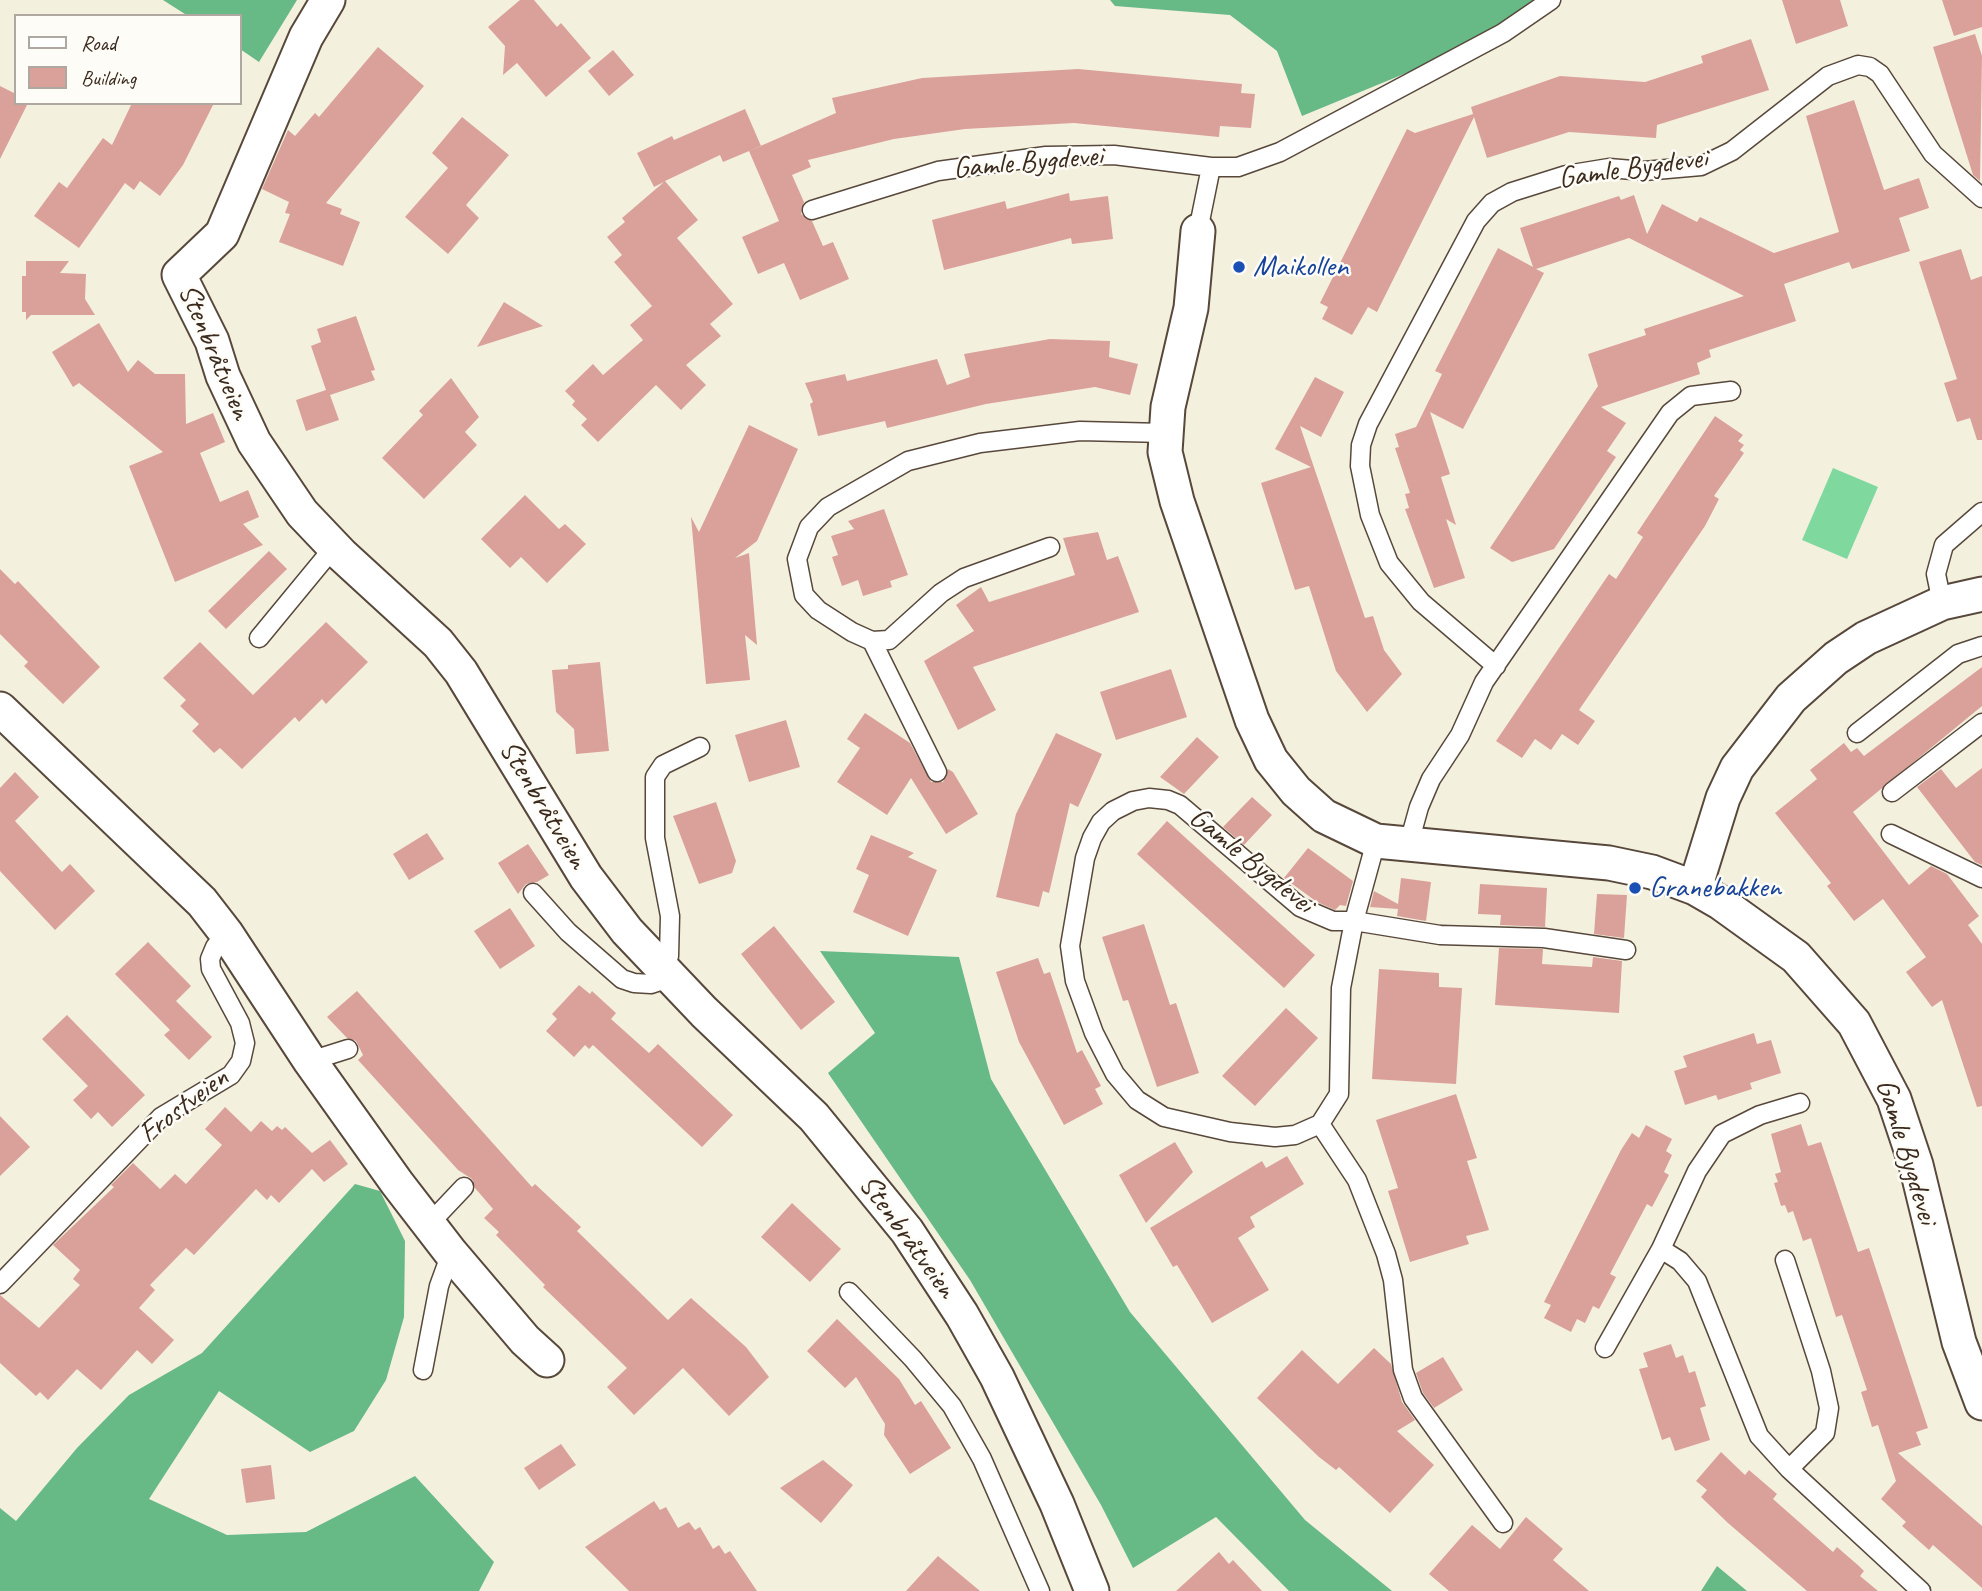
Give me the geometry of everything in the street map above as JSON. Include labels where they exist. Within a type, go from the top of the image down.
[{"type":"street","name":"Stenbråtveien","points":[[328,0],[306,37],[222,234],[178,275],[212,341],[223,376],[254,442],[285,493],[334,547],[438,643],[461,672],[586,877],[665,974],[814,1117],[874,1187],[938,1276],[1012,1408],[1080,1557],[1092,1591]]},
{"type":"street","name":"Gamle Bygdevei","points":[[1198,231],[1188,330],[1164,433],[1168,474],[1261,741],[1284,778],[1310,804],[1342,827],[1376,841],[1609,863],[1652,872],[1695,888],[1741,916],[1796,957],[1838,1002],[1870,1048],[1904,1128],[1951,1315],[1978,1383]]},
{"type":"street","points":[[1695,888],[1723,799],[1737,768],[1791,698],[1836,659],[1866,638],[1942,603],[1982,594]]},
{"type":"street","points":[[0,709],[202,902],[226,933],[310,1061],[429,1224],[525,1340],[547,1360]]},
{"type":"lane","name":"Gamle Bygdevei","points":[[812,210],[938,171],[1046,156],[1145,157],[1211,167],[1238,167],[1280,152],[1503,33],[1551,0]]},
{"type":"lane","name":"Gamle Bygdevei","points":[[1496,666],[1421,601],[1390,563],[1370,515],[1360,466],[1361,445],[1368,424],[1476,221],[1492,203],[1512,192],[1566,174],[1609,168],[1644,171],[1701,166],[1732,151],[1828,76],[1849,66],[1858,65],[1870,67],[1880,74],[1933,154],[1982,198]]},
{"type":"lane","name":"Gamle Bygdevei","points":[[1198,231],[1211,167]]},
{"type":"lane","points":[[1409,844],[1419,807],[1432,779],[1460,735],[1484,682],[1670,413],[1691,396],[1731,391]]},
{"type":"lane","points":[[1050,547],[964,578],[941,593],[890,640],[872,641],[852,632],[818,610],[804,595],[797,559],[800,544],[809,527],[828,507],[908,461],[980,443],[1080,431],[1164,433]]},
{"type":"lane","points":[[1942,603],[1936,574],[1944,545],[1982,512]]},
{"type":"lane","points":[[259,638],[334,547]]},
{"type":"lane","points":[[872,641],[937,772]]},
{"type":"lane","points":[[1857,733],[1958,654],[1982,646]]},
{"type":"lane","points":[[1892,792],[1982,723]]},
{"type":"lane","points":[[533,893],[568,932],[622,979],[651,984],[665,974],[669,956],[670,915],[655,838],[655,777],[663,765],[700,747]]},
{"type":"lane","name":"Gamle Bygdevei","points":[[1376,841],[1354,921],[1341,988],[1339,1094],[1320,1124],[1295,1135],[1275,1137],[1230,1132],[1164,1117],[1136,1100],[1115,1074],[1083,1006],[1072,962],[1072,929],[1085,858],[1101,822],[1113,811],[1149,798],[1168,800],[1180,805],[1300,907],[1332,921],[1354,921],[1440,935],[1544,938],[1626,950]]},
{"type":"lane","points":[[1891,834],[1982,878]]},
{"type":"lane","name":"Frostveien","points":[[0,1284],[161,1117],[231,1075],[241,1060],[245,1042],[240,1023],[211,969],[210,959],[215,947],[226,933]]},
{"type":"lane","points":[[310,1061],[348,1049]]},
{"type":"lane","points":[[1605,1348],[1661,1249],[1697,1171],[1722,1134],[1760,1115],[1800,1103]]},
{"type":"lane","points":[[1320,1124],[1357,1180],[1386,1254],[1393,1280],[1403,1370],[1413,1398],[1503,1523]]},
{"type":"lane","points":[[429,1224],[464,1187]]},
{"type":"lane","points":[[1661,1249],[1680,1261],[1697,1281],[1759,1436],[1789,1469],[1921,1591]]},
{"type":"lane","points":[[423,1370],[439,1286],[451,1252]]},
{"type":"lane","points":[[1785,1260],[1821,1371],[1829,1408],[1825,1433],[1789,1469]]},
{"type":"lane","points":[[849,1292],[913,1359],[951,1406],[982,1459],[1040,1591]]},
{"type":"green space","points":[[163,0],[297,0],[259,62],[242,50],[242,14],[185,14]]},
{"type":"green space","points":[[1110,0],[1550,0],[1513,29],[1302,116],[1277,51],[1230,15],[1115,6]]},
{"type":"green space","points":[[1833,468],[1878,487],[1847,559],[1802,540]]},
{"type":"green space","points":[[820,951],[959,957],[991,1079],[1130,1312],[1305,1520],[1392,1591],[1289,1591],[1216,1517],[1133,1568],[1101,1505],[970,1280],[828,1073],[875,1033]]},
{"type":"green space","points":[[355,1184],[380,1191],[405,1241],[404,1317],[386,1380],[354,1431],[310,1452],[219,1391],[149,1499],[227,1535],[306,1532],[415,1476],[494,1562],[479,1591],[0,1591],[0,1508],[16,1521],[77,1448],[129,1395],[202,1353]]},
{"type":"green space","points":[[1717,1566],[1747,1591],[1701,1591]]},
{"type":"building","points":[[520,0],[534,0],[557,27],[561,23],[591,58],[546,97],[517,63],[503,75],[505,46],[488,27]]},
{"type":"building","points":[[1782,0],[1840,0],[1848,26],[1796,44]]},
{"type":"building","points":[[1942,0],[1982,0],[1982,27],[1954,36]]},
{"type":"building","points":[[1975,34],[1982,56],[1980,181],[1973,175],[1933,47]]},
{"type":"building","points":[[1751,39],[1769,90],[1657,125],[1656,138],[1569,132],[1487,158],[1474,117],[1377,312],[1368,307],[1352,335],[1322,319],[1328,307],[1320,303],[1407,129],[1415,133],[1473,114],[1471,107],[1560,76],[1645,82],[1703,63],[1701,56]]},
{"type":"building","points":[[378,47],[424,86],[326,203],[342,209],[340,214],[360,222],[343,266],[279,242],[290,214],[285,213],[289,202],[262,189],[288,130],[295,136],[315,113],[319,117]]},
{"type":"building","points":[[613,50],[634,75],[609,96],[588,71]]},
{"type":"building","points":[[1078,69],[1242,84],[1241,93],[1255,94],[1251,128],[1220,126],[1219,137],[1074,123],[965,129],[894,139],[808,160],[811,167],[792,175],[804,202],[801,214],[812,221],[823,246],[833,242],[849,279],[800,300],[784,263],[758,274],[742,237],[779,221],[749,151],[836,113],[832,98],[922,78]]},
{"type":"building","points":[[0,86],[14,93],[14,105],[27,105],[0,159]]},
{"type":"building","points":[[1854,100],[1884,190],[1919,178],[1929,208],[1899,218],[1910,251],[1852,269],[1849,262],[1784,284],[1796,321],[1709,350],[1711,357],[1697,363],[1700,374],[1601,407],[1626,423],[1607,451],[1616,457],[1554,549],[1512,562],[1490,548],[1598,386],[1588,354],[1646,335],[1644,329],[1744,296],[1629,238],[1536,269],[1544,273],[1463,429],[1430,412],[1450,474],[1441,477],[1456,525],[1446,519],[1465,578],[1434,588],[1405,509],[1409,508],[1405,494],[1410,493],[1395,448],[1399,447],[1395,434],[1416,427],[1442,374],[1435,371],[1498,248],[1533,267],[1520,228],[1619,196],[1621,200],[1634,195],[1647,234],[1662,204],[1697,222],[1700,217],[1774,253],[1839,232],[1806,116]]},
{"type":"building","points":[[131,105],[213,105],[183,165],[160,196],[140,181],[134,190],[125,183],[79,248],[34,216],[59,182],[67,188],[103,138],[112,145]]},
{"type":"building","points":[[745,109],[761,146],[723,162],[720,155],[665,181],[698,220],[677,238],[733,304],[710,324],[721,336],[686,365],[706,385],[681,410],[656,385],[598,442],[581,425],[587,419],[572,405],[575,401],[565,391],[593,364],[603,375],[643,340],[630,325],[652,306],[614,262],[622,255],[607,237],[625,222],[622,218],[664,182],[654,187],[637,153],[672,136],[674,140]]},
{"type":"building","points":[[462,117],[509,155],[466,205],[479,218],[448,254],[405,217],[448,168],[432,153]]},
{"type":"building","points":[[1069,193],[1070,201],[1108,196],[1113,239],[1072,244],[1071,238],[944,270],[932,220],[1005,201],[1007,209]]},
{"type":"building","points":[[1961,249],[1971,280],[1982,276],[1982,440],[1977,440],[1970,418],[1957,422],[1944,383],[1957,379],[1919,262]]},
{"type":"building","points":[[26,261],[69,261],[60,273],[86,274],[85,299],[95,315],[31,315],[26,320],[26,312],[22,312],[22,276],[26,276]]},
{"type":"building","points":[[504,302],[543,326],[477,347]]},
{"type":"building","points":[[356,316],[375,370],[371,371],[375,380],[330,395],[339,420],[306,431],[296,400],[326,390],[311,346],[321,342],[317,329]]},
{"type":"building","points":[[99,323],[128,372],[138,360],[155,374],[185,374],[186,424],[213,413],[225,442],[200,453],[220,502],[248,490],[259,517],[243,524],[263,545],[175,582],[129,466],[163,452],[79,383],[73,387],[52,352]]},
{"type":"building","points":[[1050,339],[1110,341],[1109,357],[1138,364],[1130,395],[1095,387],[986,404],[887,428],[885,421],[818,436],[810,404],[813,402],[805,383],[845,374],[847,381],[937,359],[947,385],[970,377],[964,354]]},
{"type":"building","points":[[1315,377],[1344,392],[1321,437],[1300,426],[1365,618],[1373,616],[1384,650],[1402,674],[1367,712],[1336,671],[1309,586],[1295,590],[1261,483],[1311,467],[1275,449]]},
{"type":"building","points":[[451,378],[479,417],[465,432],[477,445],[424,499],[382,458],[423,415],[419,411]]},
{"type":"building","points":[[1715,416],[1743,435],[1738,441],[1744,445],[1740,450],[1744,453],[1714,496],[1719,499],[1705,526],[1579,710],[1595,721],[1578,745],[1562,734],[1551,750],[1535,739],[1522,758],[1496,741],[1609,574],[1616,579],[1643,537],[1637,533]]},
{"type":"building","points":[[749,425],[798,449],[757,541],[735,558],[749,553],[757,645],[745,635],[750,680],[706,684],[691,517],[699,532]]},
{"type":"building","points":[[525,495],[559,529],[565,524],[586,544],[547,583],[521,557],[510,568],[481,539]]},
{"type":"building","points":[[884,509],[908,575],[890,581],[892,587],[863,596],[858,580],[842,586],[832,557],[838,555],[831,536],[854,529],[848,521]]},
{"type":"building","points":[[1098,532],[1107,560],[1118,556],[1139,612],[973,667],[996,710],[958,730],[924,661],[974,631],[956,605],[981,587],[989,602],[1075,575],[1063,538]]},
{"type":"building","points":[[269,551],[287,569],[226,629],[208,611]]},
{"type":"building","points":[[0,569],[15,584],[18,581],[100,667],[63,704],[24,666],[28,662],[0,634]]},
{"type":"building","points":[[326,622],[368,662],[326,704],[322,699],[299,722],[295,717],[242,769],[220,748],[214,753],[192,731],[199,724],[180,706],[186,700],[163,678],[200,642],[253,695]]},
{"type":"building","points":[[600,662],[609,751],[576,754],[574,729],[556,712],[552,670],[568,669],[568,665]]},
{"type":"building","points":[[1982,667],[1982,706],[1853,812],[1909,885],[1931,866],[1947,874],[1979,916],[1968,925],[1982,944],[1982,1106],[1977,1107],[1942,1000],[1932,1007],[1906,972],[1926,957],[1883,899],[1854,921],[1827,886],[1831,883],[1775,813],[1817,779],[1810,770],[1844,743],[1851,752],[1857,748],[1864,756]]},
{"type":"building","points":[[1171,669],[1187,717],[1116,740],[1100,692]]},
{"type":"building","points":[[865,713],[910,743],[931,782],[943,782],[948,769],[953,772],[978,814],[946,834],[911,778],[887,815],[837,782],[860,748],[847,739]]},
{"type":"building","points":[[786,720],[800,767],[749,782],[735,735]]},
{"type":"building","points":[[1056,733],[1102,754],[1078,807],[1070,803],[1049,893],[1043,891],[1039,907],[996,897],[1016,814]]},
{"type":"building","points":[[1197,737],[1219,757],[1184,794],[1160,777]]},
{"type":"building","points":[[1982,768],[1982,865],[1975,862],[1917,787],[1941,769],[1956,788]]},
{"type":"building","points":[[15,772],[39,797],[15,821],[62,872],[70,864],[95,891],[55,930],[0,871],[0,788]]},
{"type":"building","points":[[1252,797],[1272,815],[1244,845],[1223,827]]},
{"type":"building","points":[[716,802],[736,861],[732,873],[699,884],[673,816]]},
{"type":"building","points":[[1167,821],[1315,955],[1284,988],[1137,854]]},
{"type":"building","points":[[427,833],[444,859],[409,880],[393,854]]},
{"type":"building","points":[[871,835],[914,853],[908,857],[937,870],[908,936],[853,912],[869,875],[856,869]]},
{"type":"building","points":[[528,844],[549,875],[537,882],[526,884],[518,894],[498,863]]},
{"type":"building","points":[[1308,848],[1353,881],[1346,906],[1340,905],[1335,910],[1317,902],[1284,878]]},
{"type":"building","points":[[1401,878],[1431,882],[1426,921],[1397,916],[1398,909],[1370,907],[1374,891],[1398,904]]},
{"type":"building","points":[[1480,884],[1547,888],[1545,927],[1500,925],[1501,915],[1478,914]]},
{"type":"building","points":[[1597,894],[1627,895],[1624,938],[1594,934]]},
{"type":"building","points":[[510,908],[535,946],[500,969],[474,931]]},
{"type":"building","points":[[1144,924],[1170,1005],[1176,1003],[1199,1073],[1157,1087],[1128,1000],[1123,1001],[1102,937]]},
{"type":"building","points":[[774,926],[835,1002],[801,1030],[741,954]]},
{"type":"building","points":[[148,942],[191,986],[176,1001],[212,1037],[189,1060],[164,1035],[170,1030],[115,974]]},
{"type":"building","points":[[1499,948],[1543,949],[1542,964],[1592,967],[1593,957],[1622,961],[1619,1013],[1495,1005]]},
{"type":"building","points":[[1038,958],[1044,974],[1050,972],[1077,1053],[1082,1050],[1101,1086],[1095,1089],[1103,1104],[1064,1125],[1019,1042],[996,972]]},
{"type":"building","points":[[1379,969],[1439,973],[1439,987],[1462,988],[1456,1084],[1372,1079]]},
{"type":"building","points":[[579,985],[590,994],[592,991],[616,1013],[611,1019],[649,1053],[658,1044],[733,1115],[702,1147],[593,1045],[589,1049],[585,1045],[574,1057],[546,1031],[557,1019],[552,1014]]},
{"type":"building","points":[[357,991],[532,1187],[535,1184],[581,1227],[577,1231],[668,1320],[691,1298],[746,1347],[769,1377],[729,1416],[683,1368],[634,1415],[607,1387],[627,1368],[543,1287],[545,1285],[496,1235],[499,1232],[484,1218],[493,1209],[475,1188],[472,1179],[458,1170],[358,1060],[363,1055],[356,1041],[347,1038],[327,1017]]},
{"type":"building","points":[[1286,1008],[1318,1038],[1255,1106],[1222,1076]]},
{"type":"building","points":[[67,1015],[145,1095],[112,1127],[98,1112],[91,1119],[73,1100],[88,1086],[42,1039]]},
{"type":"building","points":[[1754,1033],[1757,1044],[1771,1040],[1781,1073],[1750,1083],[1752,1089],[1718,1100],[1716,1095],[1685,1105],[1674,1071],[1687,1067],[1683,1056]]},
{"type":"building","points":[[1456,1094],[1477,1158],[1467,1161],[1489,1230],[1466,1236],[1469,1244],[1410,1262],[1388,1191],[1398,1188],[1376,1120]]},
{"type":"building","points":[[225,1107],[251,1132],[261,1121],[272,1131],[277,1126],[282,1130],[285,1127],[312,1153],[330,1140],[348,1164],[324,1182],[312,1169],[279,1203],[271,1195],[267,1200],[256,1189],[194,1255],[186,1248],[150,1285],[155,1290],[139,1308],[174,1340],[152,1364],[137,1350],[101,1390],[77,1369],[48,1400],[40,1392],[36,1396],[0,1363],[0,1295],[39,1328],[80,1285],[73,1279],[80,1270],[53,1245],[114,1187],[111,1185],[133,1163],[160,1189],[175,1174],[186,1184],[222,1145],[205,1129]]},
{"type":"building","points":[[0,1116],[30,1147],[0,1176]]},
{"type":"building","points":[[1801,1124],[1808,1146],[1821,1142],[1858,1252],[1869,1248],[1928,1428],[1916,1432],[1921,1445],[1898,1453],[1982,1526],[1982,1588],[1933,1545],[1929,1550],[1902,1526],[1906,1522],[1881,1499],[1896,1481],[1878,1425],[1872,1427],[1861,1392],[1867,1390],[1842,1315],[1836,1317],[1811,1238],[1803,1241],[1793,1211],[1788,1213],[1785,1205],[1781,1206],[1774,1183],[1778,1182],[1775,1174],[1781,1172],[1771,1134]]},
{"type":"building","points":[[1646,1125],[1672,1139],[1666,1151],[1672,1155],[1664,1172],[1669,1175],[1652,1207],[1647,1204],[1610,1274],[1616,1277],[1599,1309],[1593,1306],[1585,1323],[1577,1319],[1571,1332],[1544,1318],[1551,1305],[1544,1302],[1621,1150],[1632,1133],[1639,1138]]},
{"type":"building","points":[[1175,1142],[1193,1172],[1146,1223],[1119,1175]]},
{"type":"building","points":[[1287,1156],[1304,1184],[1250,1217],[1255,1227],[1238,1238],[1269,1290],[1212,1323],[1177,1265],[1173,1267],[1150,1228],[1262,1161],[1266,1168]]},
{"type":"building","points":[[792,1203],[841,1249],[810,1282],[761,1237]]},
{"type":"building","points":[[837,1319],[899,1379],[915,1405],[921,1401],[951,1448],[910,1474],[884,1435],[885,1424],[856,1377],[845,1388],[807,1351]]},
{"type":"building","points":[[1671,1344],[1676,1358],[1683,1355],[1689,1373],[1695,1371],[1706,1406],[1700,1408],[1710,1440],[1675,1451],[1670,1437],[1662,1440],[1639,1369],[1648,1367],[1643,1353]]},
{"type":"building","points":[[1374,1348],[1391,1364],[1402,1402],[1415,1420],[1397,1431],[1434,1465],[1390,1513],[1339,1467],[1336,1470],[1319,1457],[1257,1398],[1302,1350],[1338,1384]]},
{"type":"building","points":[[1443,1357],[1463,1390],[1434,1408],[1423,1393],[1416,1373]]},
{"type":"building","points":[[561,1444],[576,1465],[539,1490],[524,1468]]},
{"type":"building","points":[[1721,1452],[1745,1475],[1749,1470],[1777,1494],[1773,1499],[1833,1552],[1837,1547],[1859,1566],[1864,1571],[1860,1576],[1878,1591],[1807,1591],[1728,1523],[1701,1497],[1707,1490],[1696,1481]]},
{"type":"building","points":[[823,1460],[853,1485],[821,1523],[780,1488]]},
{"type":"building","points":[[271,1465],[275,1499],[246,1503],[241,1469]]},
{"type":"building","points":[[654,1501],[660,1510],[666,1507],[678,1528],[689,1522],[695,1530],[700,1527],[713,1549],[719,1545],[725,1554],[730,1551],[757,1591],[629,1591],[585,1547]]},
{"type":"building","points":[[1526,1517],[1563,1549],[1553,1560],[1589,1591],[1449,1591],[1429,1574],[1472,1525],[1500,1549]]},
{"type":"building","points":[[1219,1552],[1229,1564],[1233,1560],[1262,1591],[1176,1591]]},
{"type":"building","points":[[938,1556],[980,1591],[906,1591]]},
{"type":"place","name":"Maikollen","points":[[1239,267]]},
{"type":"place","name":"Granebakken","points":[[1635,888]]}]
